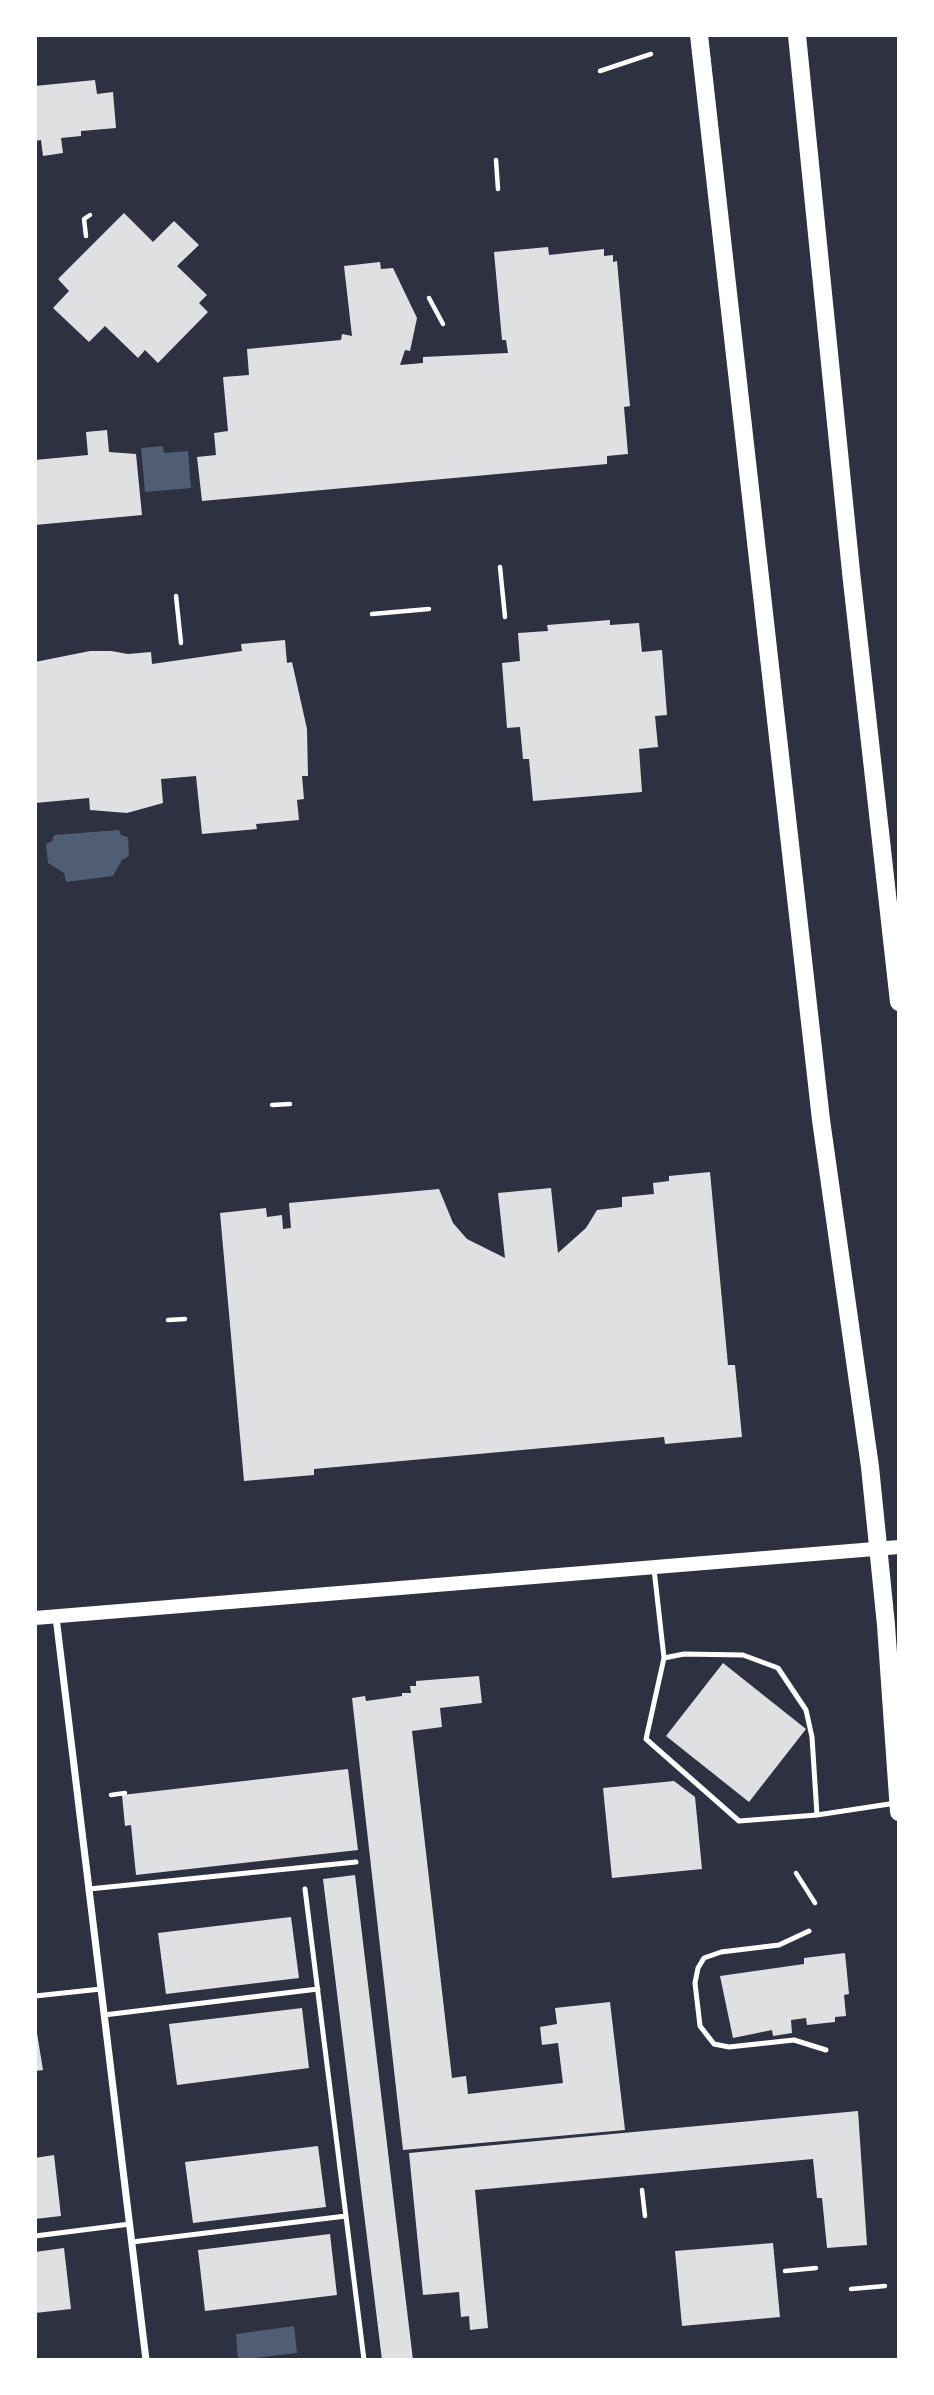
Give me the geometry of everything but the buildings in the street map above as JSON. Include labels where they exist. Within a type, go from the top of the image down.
[{"type":"main road","points":[[699,35],[821,1120],[879,1548],[899,1812]]},
{"type":"main road","points":[[797,35],[850,558],[899,1002]]},
{"type":"main road","points":[[35,1618],[899,1547]]},
{"type":"street","points":[[56,1616],[146,2360]]},
{"type":"lane","points":[[654,1569],[664,1658],[646,1739],[738,1821],[817,1815],[898,1803]]},
{"type":"lane","points":[[664,1658],[684,1654],[743,1654],[778,1668],[806,1710],[812,1737],[817,1815]]},
{"type":"lane","points":[[89,1889],[356,1863]]},
{"type":"lane","points":[[305,1889],[364,2360]]},
{"type":"lane","points":[[809,1931],[779,1945],[721,1952],[704,1958],[695,1983],[700,2026],[714,2044],[729,2047],[794,2040],[826,2050]]},
{"type":"lane","points":[[35,1996],[101,1989]]},
{"type":"lane","points":[[104,2015],[318,1989]]},
{"type":"lane","points":[[132,2242],[346,2216]]},
{"type":"lane","points":[[35,2235],[130,2224]]},
{"type":"path","points":[[600,71],[651,54]]},
{"type":"path","points":[[496,160],[498,189]]},
{"type":"path","points":[[86,236],[84,219],[90,215]]},
{"type":"path","points":[[429,298],[443,324]]},
{"type":"path","points":[[500,567],[505,617]]},
{"type":"path","points":[[176,596],[181,643]]},
{"type":"path","points":[[372,614],[429,608]]},
{"type":"path","points":[[272,1105],[289,1104]]},
{"type":"path","points":[[168,1321],[185,1319]]},
{"type":"path","points":[[111,1795],[125,1793]]},
{"type":"path","points":[[796,1873],[815,1903]]},
{"type":"path","points":[[642,2190],[645,2216]]},
{"type":"path","points":[[785,2271],[816,2268]]},
{"type":"path","points":[[851,2289],[885,2286]]},
{"type":"water","points":[[163,446],[164,453],[188,451],[191,488],[145,492],[141,448]]},
{"type":"water","points":[[119,830],[121,835],[128,837],[129,856],[122,860],[113,876],[66,882],[64,873],[48,863],[46,844],[52,841],[54,835]]},
{"type":"water","points":[[294,2326],[297,2353],[238,2360],[236,2334]]}]
